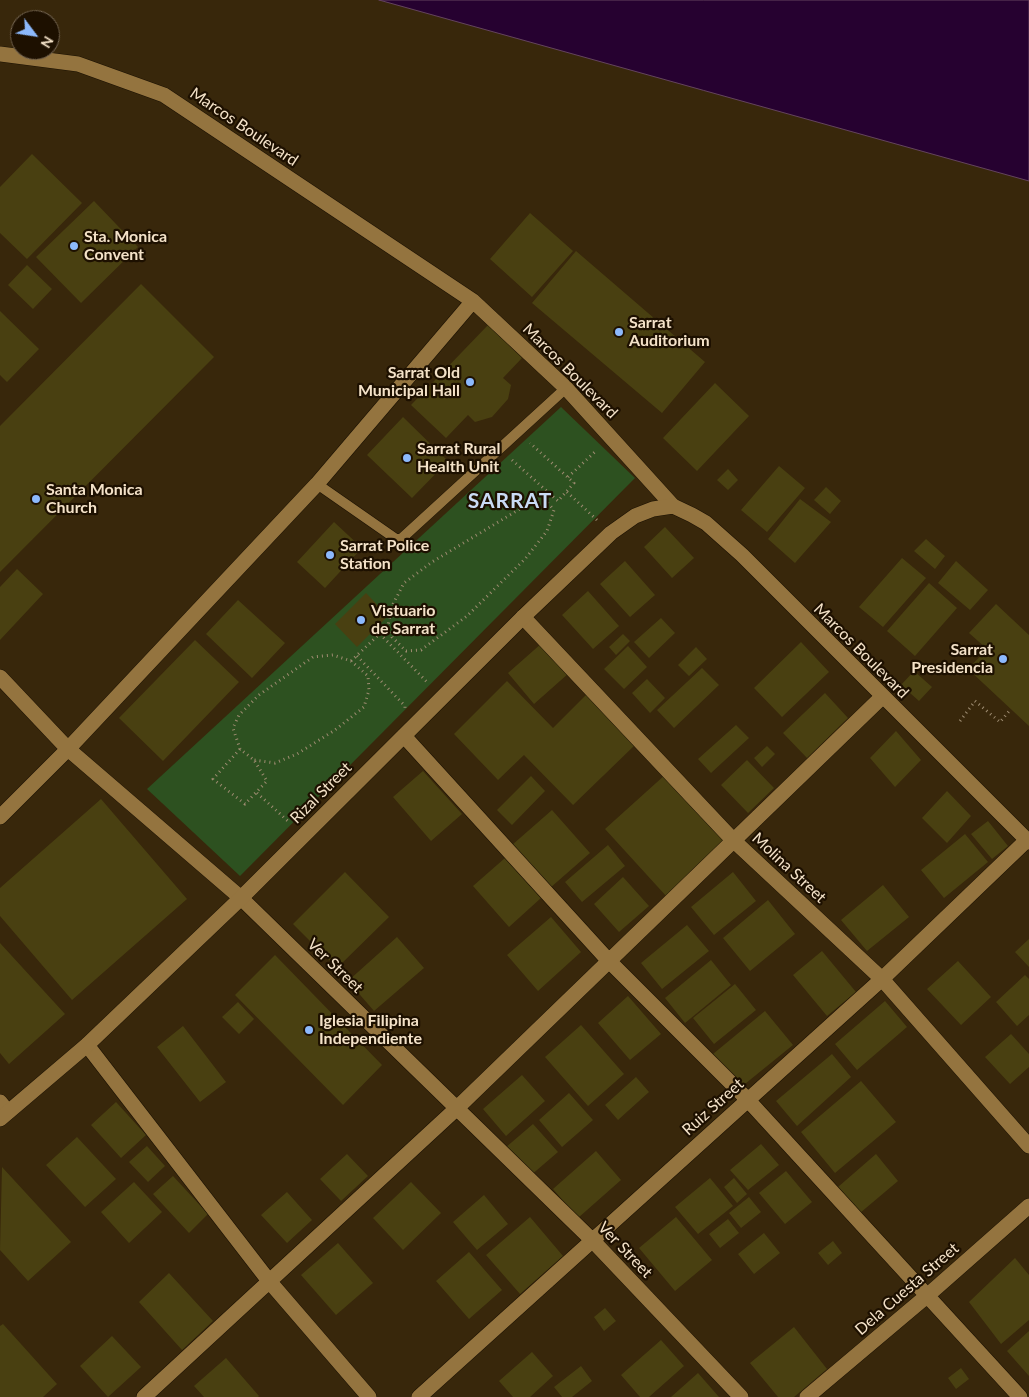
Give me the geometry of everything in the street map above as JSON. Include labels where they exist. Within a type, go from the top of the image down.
[{"type":"street","name":"Marcos Boulevard","points":[[0,54],[78,64],[164,95],[474,301],[566,388],[672,506],[706,523],[742,555],[1028,841]]},
{"type":"street","points":[[0,817],[68,749],[317,484],[474,301]]},
{"type":"street","name":"Rizal Street","points":[[3,1111],[87,1045],[241,898],[523,617],[612,533],[635,516],[653,509],[672,506]]},
{"type":"street","name":"Molina Street","points":[[523,617],[734,840],[882,979],[1029,1146]]},
{"type":"street","name":"Ver Street","points":[[0,677],[68,749],[241,898],[593,1241],[741,1397]]},
{"type":"street","points":[[144,1397],[456,1109],[882,697]]},
{"type":"street","points":[[404,736],[608,960],[747,1100],[1020,1397]]},
{"type":"street","name":"Ruiz Street","points":[[418,1397],[882,979],[1028,841]]},
{"type":"street","points":[[87,1045],[269,1280],[369,1397]]},
{"type":"street","name":"Dela Cuesta Street","points":[[807,1397],[928,1295],[1029,1206]]},
{"type":"lane","points":[[317,484],[396,539],[401,539],[566,388]]},
{"type":"path","points":[[500,449],[558,501],[574,483],[518,433]]},
{"type":"path","points":[[568,477],[610,437]]},
{"type":"path","points":[[567,492],[612,533]]},
{"type":"path","points":[[546,502],[552,495]]},
{"type":"path","points":[[533,501],[546,502],[554,510],[547,531],[525,559],[467,616],[421,650],[406,651],[392,637],[388,626],[392,606],[404,583],[432,562],[533,501]]},
{"type":"path","points":[[351,661],[388,626]]},
{"type":"path","points":[[380,634],[442,698]]},
{"type":"path","points":[[240,749],[213,778],[245,804],[268,781],[254,760],[240,749],[233,728],[239,715],[259,695],[313,657],[333,655],[351,661],[368,676],[369,690],[364,707],[335,730],[297,754],[275,763],[254,760]]},
{"type":"path","points":[[357,656],[405,706],[404,736]]},
{"type":"path","points":[[960,721],[976,701],[1000,722],[1011,709]]},
{"type":"path","points":[[256,792],[304,835]]},
{"type":"green space","points":[[561,407],[635,478],[240,876],[147,789]]},
{"type":"shaded area","points":[[379,0],[1029,0],[1029,181]]},
{"type":"building","points":[[32,154],[82,203],[27,259],[0,233],[0,187]]},
{"type":"building","points":[[94,201],[138,247],[81,303],[36,257]]},
{"type":"building","points":[[530,213],[573,251],[532,297],[490,259]]},
{"type":"building","name":"Sarrat Auditorium","points":[[576,251],[705,362],[662,413],[532,303]]},
{"type":"building","points":[[27,265],[52,289],[33,309],[8,285]]},
{"type":"building","name":"Santa Monica Church","points":[[141,284],[214,357],[0,572],[0,426]]},
{"type":"building","points":[[0,311],[39,349],[7,382],[0,375]]},
{"type":"building","name":"Sarrat Old Municipal Hall","points":[[488,325],[522,358],[503,378],[511,385],[508,399],[492,417],[475,422],[468,415],[446,438],[411,405]]},
{"type":"building","points":[[715,383],[749,416],[697,471],[663,438]]},
{"type":"building","name":"Sarrat Rural Health Unit","points":[[403,417],[448,461],[412,498],[367,455]]},
{"type":"building","points":[[779,466],[805,488],[767,532],[741,510]]},
{"type":"building","points":[[728,469],[738,480],[728,490],[717,480]]},
{"type":"building","points":[[826,487],[841,501],[830,514],[814,500]]},
{"type":"building","points":[[800,499],[831,522],[795,563],[768,539]]},
{"type":"building","name":"Sarrat Police Station","points":[[334,522],[362,548],[325,588],[297,562]]},
{"type":"building","points":[[665,527],[694,558],[672,578],[644,547]]},
{"type":"building","points":[[926,539],[945,556],[935,569],[914,551]]},
{"type":"building","points":[[902,558],[926,578],[883,627],[859,607]]},
{"type":"building","points":[[625,561],[655,595],[630,617],[600,584]]},
{"type":"building","points":[[956,561],[988,590],[970,610],[938,583]]},
{"type":"building","points":[[17,569],[43,594],[0,640],[0,587]]},
{"type":"building","points":[[929,583],[957,608],[915,656],[887,631]]},
{"type":"building","points":[[588,591],[619,626],[593,649],[562,615]]},
{"type":"building","name":"Vistuario de Sarrat","points":[[366,593],[388,616],[357,647],[335,624]]},
{"type":"building","points":[[238,600],[285,643],[252,678],[206,634]]},
{"type":"building","name":"Sarrat Presidencia","points":[[996,604],[1029,635],[1029,726],[968,669],[987,649],[969,633]]},
{"type":"building","points":[[661,618],[675,633],[649,658],[634,642]]},
{"type":"building","points":[[623,634],[630,641],[616,655],[609,647]]},
{"type":"building","points":[[195,640],[239,682],[163,761],[119,718]]},
{"type":"building","points":[[801,642],[829,672],[782,717],[754,688]]},
{"type":"building","points":[[542,643],[569,673],[534,704],[508,673]]},
{"type":"building","points":[[628,646],[647,667],[624,689],[604,669]]},
{"type":"building","points":[[696,647],[707,659],[689,676],[678,665]]},
{"type":"building","points":[[702,668],[719,685],[674,728],[657,710]]},
{"type":"building","points":[[914,671],[932,687],[919,701],[901,685]]},
{"type":"building","points":[[647,679],[665,698],[650,713],[632,693]]},
{"type":"building","points":[[507,681],[553,728],[586,695],[635,745],[573,805],[524,755],[498,780],[454,734]]},
{"type":"building","points":[[825,693],[848,718],[807,758],[783,733]]},
{"type":"building","points":[[736,725],[749,738],[711,773],[698,759]]},
{"type":"building","points":[[896,731],[921,760],[895,787],[870,758]]},
{"type":"building","points":[[767,746],[775,754],[762,767],[754,758]]},
{"type":"building","points":[[747,760],[774,788],[748,813],[721,785]]},
{"type":"building","points":[[423,771],[462,814],[431,841],[393,797]]},
{"type":"building","points":[[666,774],[727,841],[667,897],[605,829]]},
{"type":"building","points":[[531,776],[545,791],[512,825],[497,810]]},
{"type":"building","points":[[947,791],[971,816],[947,843],[922,818]]},
{"type":"building","points":[[101,799],[187,899],[72,1000],[0,916],[0,888]]},
{"type":"building","points":[[552,810],[590,853],[550,888],[512,845]]},
{"type":"building","points":[[988,821],[1008,846],[992,859],[971,834]]},
{"type":"building","points":[[965,834],[988,862],[944,898],[921,870]]},
{"type":"building","points":[[608,845],[625,866],[582,902],[565,882]]},
{"type":"building","points":[[505,858],[541,898],[509,927],[473,886]]},
{"type":"building","points":[[345,872],[389,917],[337,968],[293,924]]},
{"type":"building","points":[[733,872],[756,901],[714,935],[691,907]]},
{"type":"building","points":[[623,877],[649,906],[619,932],[594,904]]},
{"type":"building","points":[[883,885],[909,917],[867,951],[841,920]]},
{"type":"building","points":[[768,900],[795,934],[750,971],[723,938]]},
{"type":"building","points":[[551,917],[581,952],[538,991],[507,955]]},
{"type":"building","points":[[687,925],[709,951],[662,989],[641,963]]},
{"type":"building","points":[[397,937],[424,968],[374,1011],[348,981]]},
{"type":"building","points":[[1029,939],[1029,967],[1015,952]]},
{"type":"building","points":[[0,943],[65,1014],[9,1064],[0,1053]]},
{"type":"building","points":[[822,951],[856,992],[827,1016],[793,975]]},
{"type":"building","name":"Iglesia Filipina Independiente","points":[[275,955],[382,1065],[343,1105],[235,995]]},
{"type":"building","points":[[711,960],[731,985],[685,1023],[665,998]]},
{"type":"building","points":[[958,961],[991,997],[961,1025],[927,989]]},
{"type":"building","points":[[1025,975],[1029,979],[1029,1015],[1017,1026],[996,1002]]},
{"type":"building","points":[[735,984],[756,1010],[714,1044],[693,1018]]},
{"type":"building","points":[[628,996],[661,1034],[630,1060],[598,1023]]},
{"type":"building","points":[[885,1001],[907,1027],[857,1070],[835,1044]]},
{"type":"building","points":[[238,1002],[254,1019],[239,1034],[222,1017]]},
{"type":"building","points":[[765,1011],[793,1045],[740,1088],[713,1054]]},
{"type":"building","points":[[581,1025],[624,1074],[588,1106],[545,1057]]},
{"type":"building","points":[[183,1026],[226,1082],[200,1102],[157,1047]]},
{"type":"building","points":[[1011,1034],[1029,1054],[1029,1067],[1010,1084],[985,1057]]},
{"type":"building","points":[[832,1054],[851,1077],[797,1126],[776,1101]]},
{"type":"building","points":[[522,1075],[545,1101],[506,1136],[483,1109]]},
{"type":"building","points":[[636,1077],[649,1092],[618,1120],[605,1105]]},
{"type":"building","points":[[861,1081],[896,1122],[835,1173],[801,1132]]},
{"type":"building","points":[[569,1093],[593,1120],[562,1147],[539,1120]]},
{"type":"building","points":[[116,1102],[146,1135],[121,1158],[91,1125]]},
{"type":"building","points":[[533,1124],[558,1152],[530,1176],[505,1148]]},
{"type":"building","points":[[77,1137],[116,1179],[85,1207],[46,1165]]},
{"type":"building","points":[[761,1144],[779,1165],[748,1190],[730,1170]]},
{"type":"building","points":[[147,1146],[165,1166],[148,1182],[129,1162]]},
{"type":"building","points":[[596,1151],[621,1180],[578,1218],[553,1189]]},
{"type":"building","points":[[347,1154],[368,1176],[341,1201],[320,1179]]},
{"type":"building","points":[[876,1154],[898,1181],[860,1213],[838,1187]]},
{"type":"building","points":[[2,1167],[71,1242],[28,1281],[0,1250]]},
{"type":"building","points":[[786,1171],[812,1202],[785,1224],[759,1193]]},
{"type":"building","points":[[173,1176],[208,1214],[189,1233],[153,1194]]},
{"type":"building","points":[[710,1178],[733,1206],[698,1234],[675,1207]]},
{"type":"building","points":[[734,1178],[747,1194],[737,1203],[724,1187]]},
{"type":"building","points":[[134,1182],[162,1212],[129,1243],[101,1212]]},
{"type":"building","points":[[411,1182],[441,1213],[403,1250],[373,1218]]},
{"type":"building","points":[[287,1192],[312,1220],[287,1243],[261,1215]]},
{"type":"building","points":[[484,1195],[508,1224],[477,1250],[453,1222]]},
{"type":"building","points":[[749,1197],[761,1212],[741,1228],[729,1213]]},
{"type":"building","points":[[530,1217],[563,1256],[520,1294],[486,1255]]},
{"type":"building","points":[[676,1217],[712,1260],[675,1291],[639,1248]]},
{"type":"building","points":[[728,1219],[739,1233],[720,1248],[709,1234]]},
{"type":"building","points":[[764,1233],[780,1253],[754,1274],[738,1254]]},
{"type":"building","points":[[833,1241],[842,1253],[828,1265],[818,1253]]},
{"type":"building","points":[[338,1243],[373,1283],[336,1315],[301,1275]]},
{"type":"building","points":[[469,1252],[502,1290],[469,1319],[436,1281]]},
{"type":"building","points":[[1015,1258],[1029,1275],[1029,1320],[1001,1344],[969,1302]]},
{"type":"building","points":[[169,1273],[213,1321],[182,1350],[139,1302]]},
{"type":"building","points":[[605,1308],[616,1321],[604,1331],[594,1317]]},
{"type":"building","points":[[3,1324],[57,1384],[43,1397],[0,1397],[0,1326]]},
{"type":"building","points":[[794,1327],[827,1369],[794,1397],[778,1397],[750,1363]]},
{"type":"building","points":[[1029,1331],[1029,1376],[1007,1351]]},
{"type":"building","points":[[112,1336],[141,1367],[108,1397],[80,1366]]},
{"type":"building","points":[[661,1340],[684,1366],[649,1397],[640,1397],[621,1375]]},
{"type":"building","points":[[532,1352],[553,1376],[530,1397],[513,1397],[499,1381]]},
{"type":"building","points":[[226,1358],[258,1397],[204,1397],[194,1386]]},
{"type":"building","points":[[581,1366],[592,1381],[572,1397],[562,1397],[554,1387]]},
{"type":"building","points":[[961,1368],[969,1379],[956,1389],[948,1378]]},
{"type":"building","points":[[698,1373],[719,1397],[671,1397]]},
{"type":"place","name":"Sta. Monica Convent","points":[[74,246]]},
{"type":"place","name":"Sarrat Auditorium","points":[[619,332]]},
{"type":"place","name":"Sarrat Old Municipal Hall","points":[[470,382]]},
{"type":"place","name":"Sarrat Rural Health Unit","points":[[407,458]]},
{"type":"place","name":"Santa Monica Church","points":[[36,499]]},
{"type":"place","name":"Sarrat Police Station","points":[[330,555]]},
{"type":"place","name":"Vistuario de Sarrat","points":[[361,620]]},
{"type":"place","name":"Sarrat Presidencia","points":[[1003,659]]},
{"type":"place","name":"Iglesia Filipina Independiente","points":[[309,1030]]},
{"type":"district","name":"SARRAT","points":[[510,501]]}]
